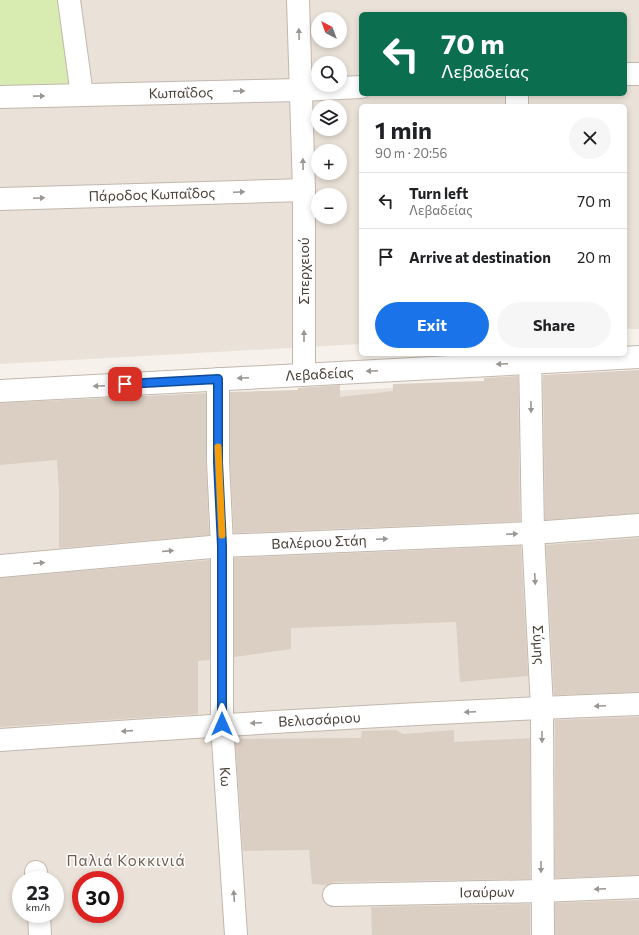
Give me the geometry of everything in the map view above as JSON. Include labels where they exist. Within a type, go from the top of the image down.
[{"type":"street","points":[[69,0],[82,95]]},
{"type":"street","name":"Σπερχειού","points":[[298,0],[304,190],[304,375]]},
{"type":"street","points":[[627,74],[639,74]]},
{"type":"street","name":"Κωπαΐδος","points":[[0,97],[301,90],[359,86]]},
{"type":"street","name":"Πάροδος Κωπαΐδος","points":[[0,199],[304,190]]},
{"type":"street","name":"Λεβαδείας","points":[[0,391],[304,375],[530,358],[639,357]]},
{"type":"street","name":"Σύμης","points":[[530,358],[533,533],[542,708],[542,935]]},
{"type":"street","name":"Κω","points":[[218,379],[218,462],[222,546],[222,724],[236,935]]},
{"type":"street","name":"Βαλέριου Στάη","points":[[0,566],[222,546],[533,533],[639,525]]},
{"type":"street","name":"Βελισσάριου","points":[[0,740],[222,724],[639,704]]},
{"type":"street","name":"Ισαύρων","points":[[334,895],[639,888]]},
{"type":"street","points":[[39,923],[40,935]]},
{"type":"shaded area","points":[[0,0],[639,0],[639,329],[627,329],[627,104],[359,104],[359,344],[0,364]]},
{"type":"shaded area","points":[[639,375],[639,935],[0,935],[0,408]]},
{"type":"green space","points":[[0,0],[69,0],[82,95],[0,97]]},
{"type":"building","points":[[639,370],[639,513],[545,520],[543,375]]},
{"type":"building","points":[[518,376],[520,521],[234,533],[230,461],[230,392],[298,390],[298,388],[340,385],[340,397],[393,391],[393,384],[484,381],[484,378]]},
{"type":"building","points":[[206,393],[206,462],[209,535],[59,548],[59,492],[57,460],[0,465],[0,403]]},
{"type":"building","points":[[639,538],[639,692],[554,695],[546,545]]},
{"type":"building","points":[[521,546],[528,676],[460,682],[456,622],[291,628],[291,649],[234,657],[234,558]]},
{"type":"building","points":[[210,560],[210,660],[198,661],[198,714],[0,727],[0,578]]},
{"type":"building","points":[[639,717],[639,875],[555,878],[555,720]]},
{"type":"building","points":[[396,730],[403,734],[454,730],[454,742],[530,738],[530,879],[334,882],[327,885],[312,884],[309,850],[243,851],[235,739],[361,738],[362,731]]},
{"type":"building","points":[[639,900],[639,935],[555,935],[555,903]]},
{"type":"building","points":[[530,904],[530,935],[372,935],[371,907]]},
{"type":"slow traffic","points":[[218,447],[222,535]]},
{"type":"district","name":"Παλιά Κοκκινιά","points":[[126,861]]},
{"type":"route","points":[[125,384],[218,379],[218,462],[222,546],[222,724]]}]
